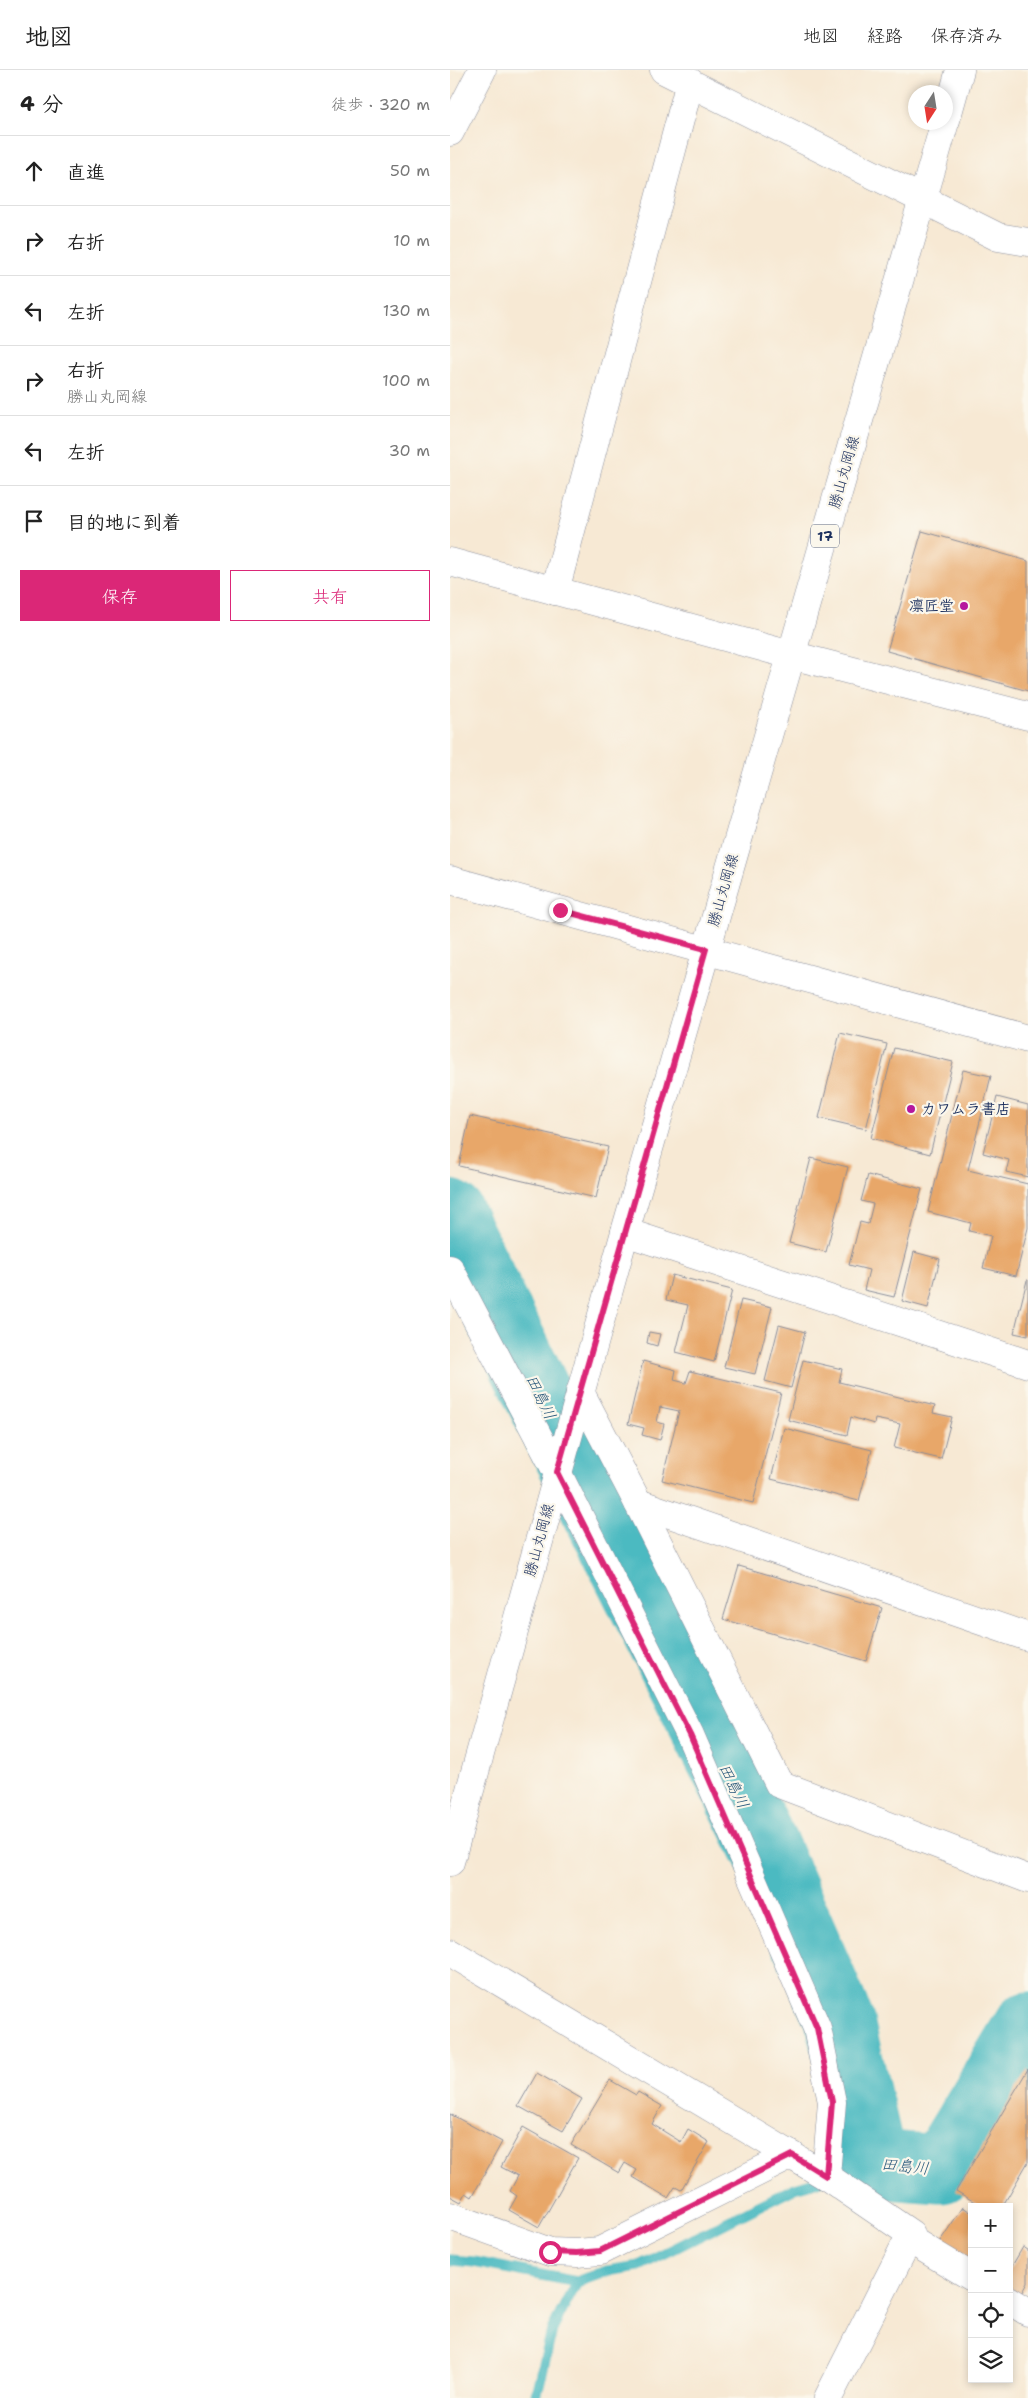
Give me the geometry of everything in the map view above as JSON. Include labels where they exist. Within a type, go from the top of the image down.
[{"type":"street","points":[[450,132],[482,70]]},
{"type":"street","points":[[664,70],[998,237],[1028,242]]},
{"type":"street","name":"勝山丸岡線","points":[[953,94],[960,70]]},
{"type":"street","points":[[555,591],[690,82]]},
{"type":"street","name":"勝山丸岡線","points":[[450,1862],[625,1232],[942,130]]},
{"type":"street","points":[[450,562],[791,655],[1028,716]]},
{"type":"street","points":[[450,880],[706,949],[1028,1040]]},
{"type":"street","points":[[625,1232],[1028,1364]]},
{"type":"street","points":[[450,1269],[557,1472],[690,1735],[817,2028],[832,2102],[826,2176]]},
{"type":"street","points":[[580,1392],[779,1784],[1028,1879]]},
{"type":"street","points":[[638,1503],[1028,1637]]},
{"type":"street","points":[[450,1952],[792,2155],[911,2234],[828,2398]]},
{"type":"street","points":[[450,2216],[550,2252],[577,2253],[600,2251],[792,2155]]},
{"type":"street","points":[[908,2238],[968,2275]]},
{"type":"street","points":[[1013,2303],[1028,2312]]},
{"type":"building","name":"凛匠堂","points":[[922,531],[1028,561],[1028,691],[887,651]]},
{"type":"building","points":[[840,1033],[887,1044],[866,1129],[819,1118]]},
{"type":"building","points":[[894,1048],[953,1062],[930,1154],[871,1138]]},
{"type":"building","points":[[963,1070],[991,1076],[968,1170],[1028,1184],[1028,1228],[1016,1276],[983,1268],[991,1236],[969,1231],[971,1223],[928,1212]]},
{"type":"building","points":[[997,1097],[1028,1105],[1028,1177],[1006,1172],[1009,1160],[983,1153]]},
{"type":"building","points":[[470,1116],[608,1147],[596,1198],[459,1166]]},
{"type":"building","points":[[811,1158],[848,1167],[826,1252],[789,1243]]},
{"type":"building","points":[[868,1175],[922,1189],[894,1297],[864,1290],[869,1270],[849,1265],[860,1222],[868,1224],[873,1204],[861,1201]]},
{"type":"building","points":[[914,1252],[940,1259],[928,1308],[902,1301]]},
{"type":"building","points":[[672,1275],[732,1290],[714,1362],[676,1352],[688,1305],[666,1300]]},
{"type":"building","points":[[1028,1280],[1028,1336],[1014,1333]]},
{"type":"building","points":[[741,1300],[772,1307],[755,1374],[724,1367]]},
{"type":"building","points":[[779,1325],[805,1332],[791,1388],[765,1381]]},
{"type":"building","points":[[649,1332],[660,1334],[657,1346],[647,1343]]},
{"type":"building","points":[[803,1360],[842,1369],[839,1382],[935,1406],[933,1413],[952,1417],[941,1459],[894,1448],[900,1424],[875,1419],[874,1424],[851,1417],[847,1435],[788,1420]]},
{"type":"building","points":[[643,1361],[676,1370],[674,1380],[686,1383],[690,1371],[781,1393],[753,1503],[662,1480],[679,1411],[660,1407],[657,1422],[664,1424],[660,1440],[642,1435],[644,1428],[628,1424]]},
{"type":"building","points":[[784,1428],[872,1450],[859,1501],[771,1479]]},
{"type":"building","points":[[739,1566],[882,1608],[866,1661],[723,1619]]},
{"type":"building","points":[[1028,2069],[1028,2162],[1004,2203],[976,2203],[956,2191]]},
{"type":"building","points":[[537,2073],[582,2099],[563,2131],[518,2106]]},
{"type":"building","points":[[610,2080],[636,2095],[638,2092],[662,2106],[652,2124],[681,2142],[688,2129],[709,2142],[681,2190],[675,2187],[668,2198],[633,2177],[637,2170],[625,2163],[619,2173],[571,2145]]},
{"type":"building","points":[[450,2114],[502,2142],[472,2197],[466,2193],[461,2202],[450,2196]]},
{"type":"building","points":[[523,2127],[578,2158],[539,2227],[509,2210],[517,2196],[510,2191],[518,2176],[501,2167]]},
{"type":"building","points":[[963,2207],[968,2210],[968,2263],[938,2244]]},
{"type":"building","points":[[1023,2247],[1028,2250],[1028,2283],[1020,2297],[1013,2293],[1013,2264]]},
{"type":"waterway","name":"田島川","points":[[450,1214],[536,1391],[767,1852],[840,2022],[873,2164],[941,2169],[1028,2026]]},
{"type":"waterway","points":[[450,2260],[474,2262],[577,2282],[607,2271],[639,2266],[795,2188],[873,2164]]},
{"type":"waterway","points":[[536,2398],[552,2330],[577,2282]]},
{"type":"place","name":"凛匠堂","points":[[964,606]]},
{"type":"place","name":"カワムラ書店","points":[[911,1109]]},
{"type":"route","points":[[550,2252],[577,2253],[600,2251],[792,2155],[826,2176],[832,2102],[817,2028],[690,1735],[557,1472],[706,949],[560,910]]}]
